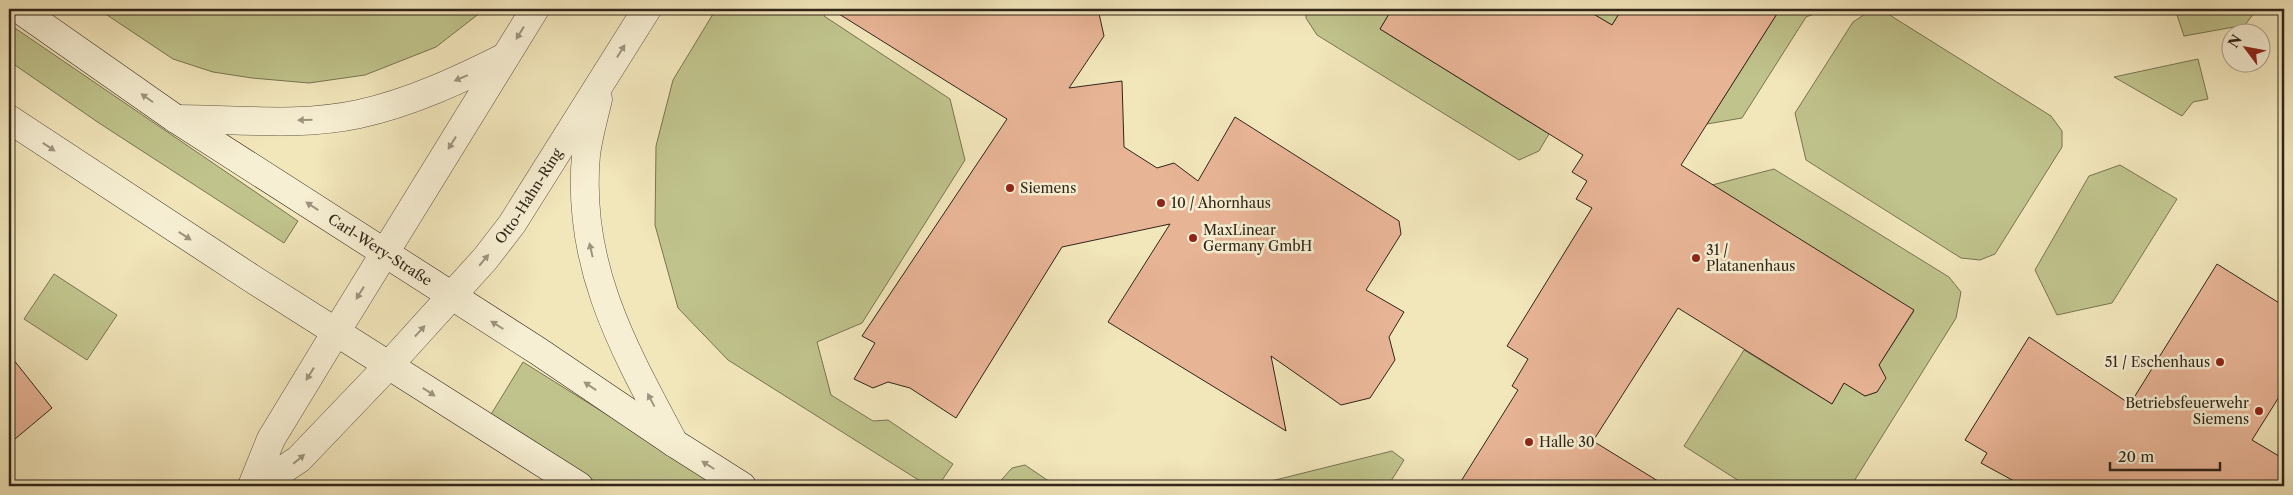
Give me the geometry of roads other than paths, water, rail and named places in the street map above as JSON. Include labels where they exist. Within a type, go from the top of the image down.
[{"type":"street","name":"Carl-Wery-Straße","points":[[19,9],[176,119],[538,351],[674,443],[742,486]]},
{"type":"street","points":[[252,486],[271,438],[536,9]]},
{"type":"street","name":"Otto-Hahn-Ring","points":[[259,486],[300,459],[452,297],[485,259],[512,224],[647,9]]},
{"type":"street","points":[[176,119],[291,121],[358,115],[421,95],[505,57]]},
{"type":"street","points":[[602,80],[586,154],[588,239],[597,277],[620,337],[674,443]]},
{"type":"street","points":[[9,119],[388,366],[579,486]]},
{"type":"place","name":"Siemens","points":[[1010,188]]},
{"type":"place","name":"10 / Ahornhaus","points":[[1161,203]]},
{"type":"place","name":"MaxLinear Germany GmbH","points":[[1193,238]]},
{"type":"place","name":"31 / Platanenhaus","points":[[1696,258]]},
{"type":"place","name":"51 / Eschenhaus","points":[[2220,362]]},
{"type":"place","name":"Betriebsfeuerwehr Siemens","points":[[2259,411]]},
{"type":"place","name":"Halle 30","points":[[1529,442]]}]
